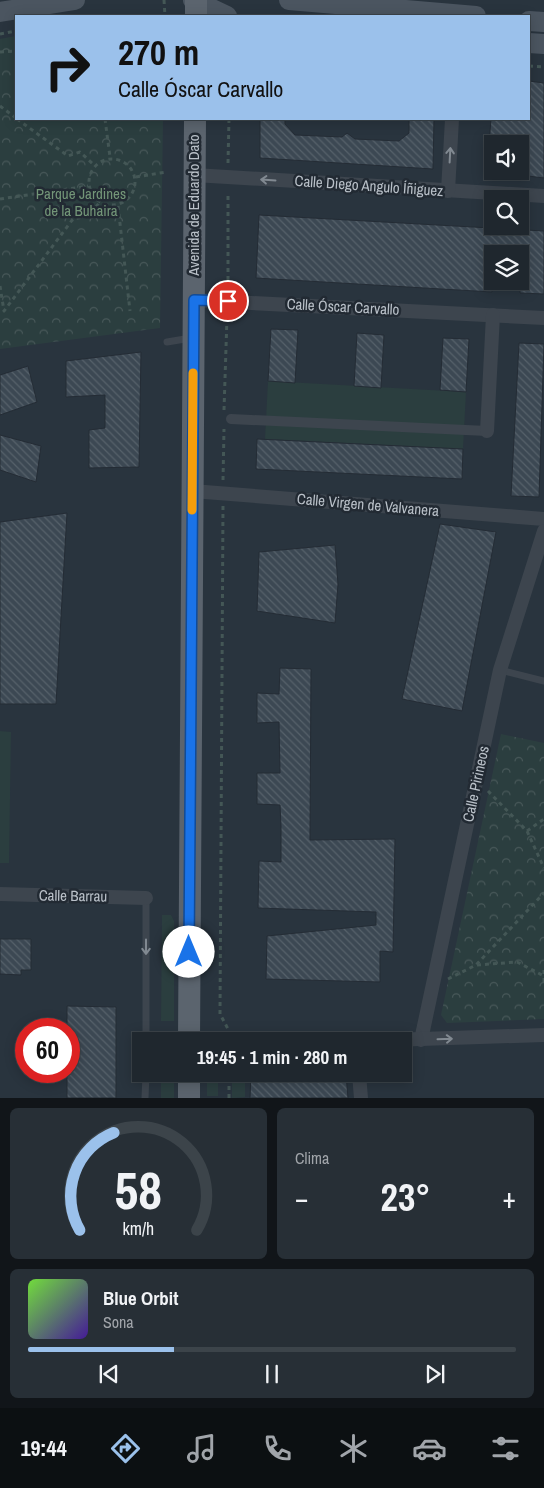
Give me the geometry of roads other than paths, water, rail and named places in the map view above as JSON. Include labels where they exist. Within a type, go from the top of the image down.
[{"type":"main road","points":[[0,12],[75,0]]},
{"type":"main road","points":[[289,0],[464,10]]},
{"type":"main road","points":[[196,3],[225,15]]},
{"type":"main road","points":[[530,21],[544,22]]},
{"type":"main road","points":[[530,43],[544,44]]},
{"type":"main road","name":"Avenida de Eduardo Dato","points":[[189,1032],[195,120]]},
{"type":"main road","points":[[189,1082],[189,1098]]},
{"type":"street","points":[[448,191],[452,120]]},
{"type":"street","name":"Calle Diego Angulo Íñiguez","points":[[194,175],[544,196]]},
{"type":"street","name":"Calle Óscar Carvallo","points":[[194,300],[544,318]]},
{"type":"street","points":[[231,418],[487,431],[493,315]]},
{"type":"street","name":"Calle Virgen de Valvanera","points":[[192,491],[544,519]]},
{"type":"street","name":"Calle Pirineos","points":[[422,1040],[500,670],[544,532]]},
{"type":"street","name":"Calle Barrau","points":[[0,894],[146,898]]},
{"type":"street","points":[[412,1040],[544,1036]]},
{"type":"street","points":[[360,1082],[361,1098]]},
{"type":"lane","points":[[166,342],[193,338]]},
{"type":"lane","points":[[500,670],[544,680]]},
{"type":"lane","points":[[146,898],[146,1032]]},
{"type":"lane","points":[[146,1082],[146,1098]]},
{"type":"park label","name":"Parque Jardines de la Buhaira","points":[[81,202]]}]
